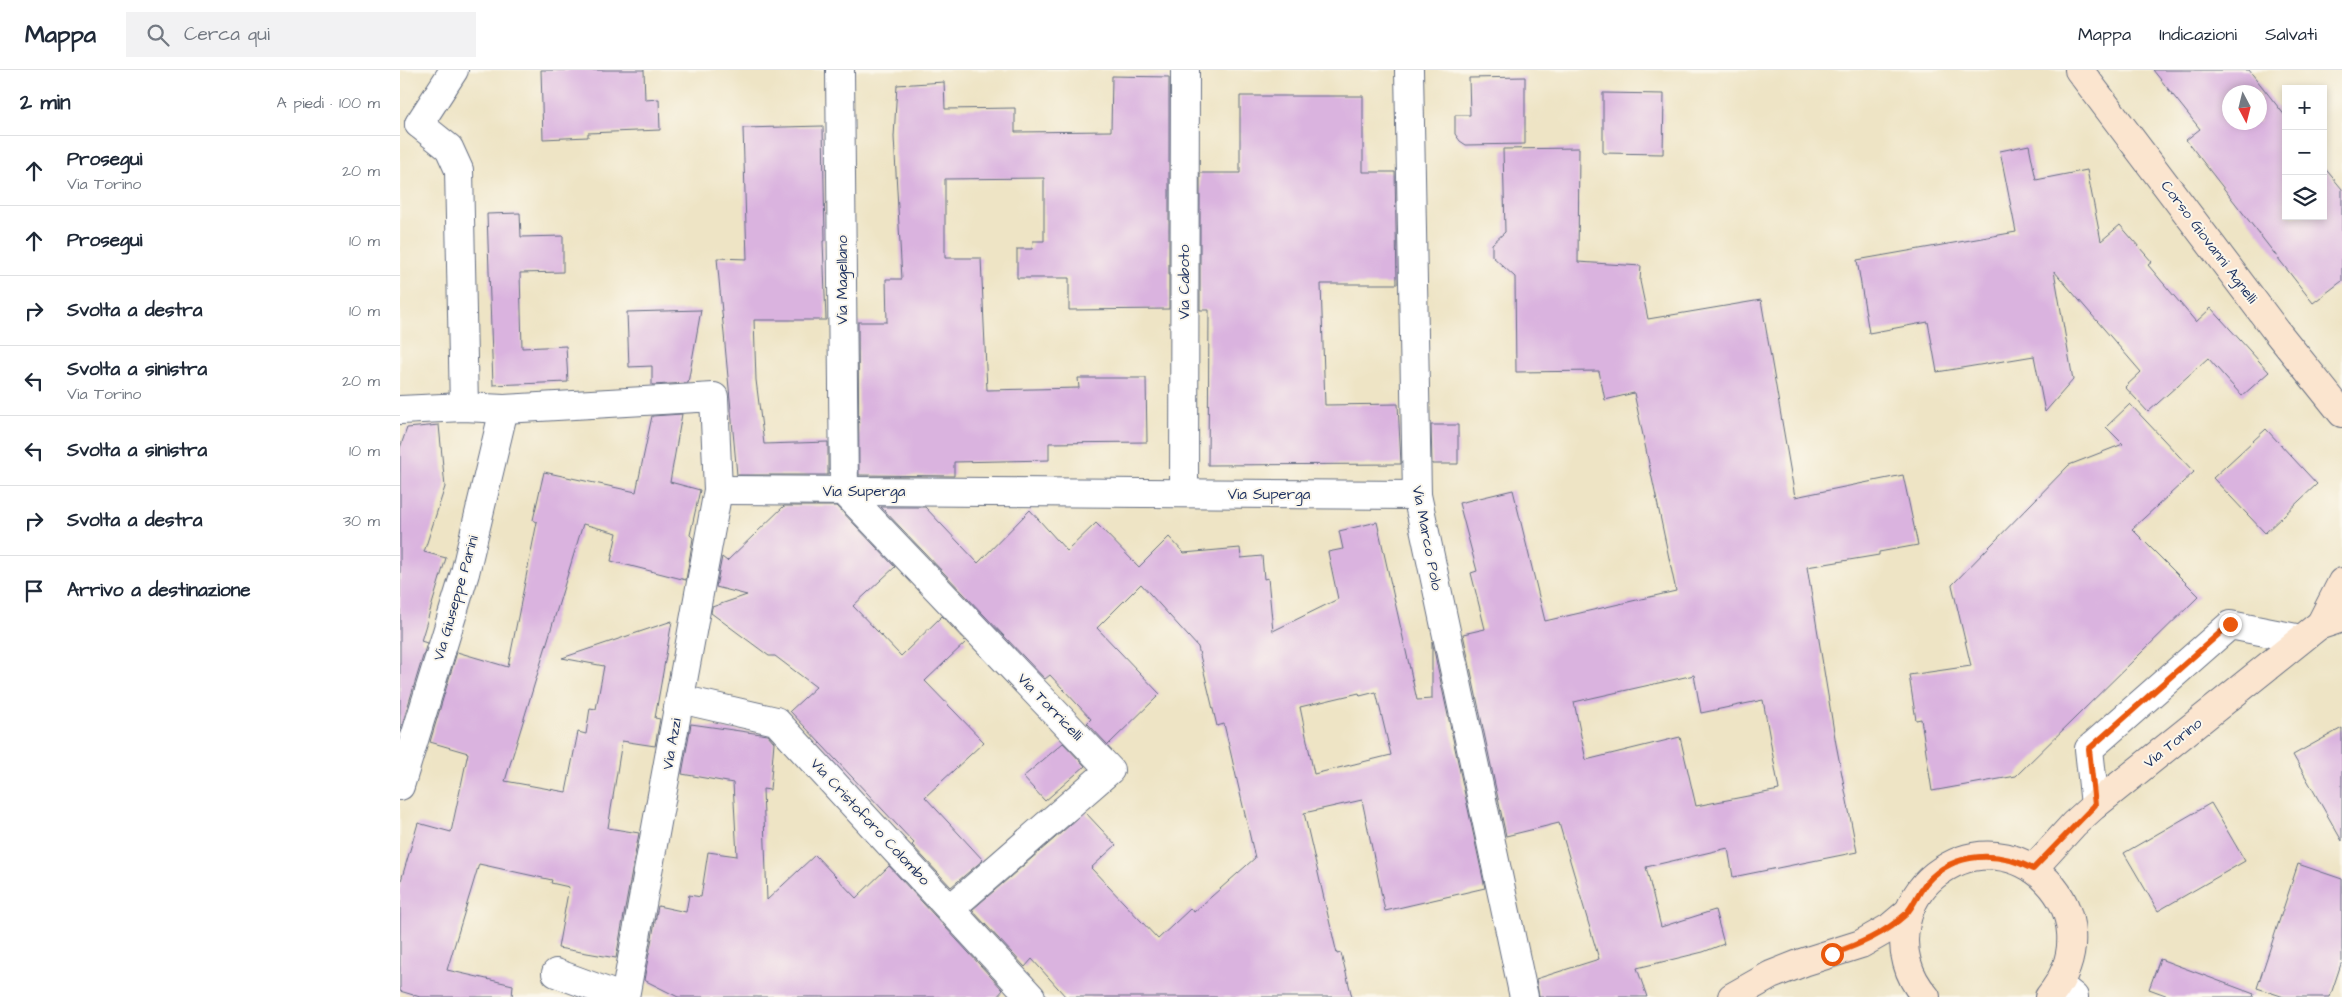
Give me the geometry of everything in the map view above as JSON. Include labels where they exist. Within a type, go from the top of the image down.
[{"type":"street","points":[[454,70],[409,128],[449,148],[459,170],[464,407]]},
{"type":"street","name":"Via Magellano","points":[[840,70],[844,491]]},
{"type":"street","name":"Via Caboto","points":[[1184,493],[1185,70]]},
{"type":"street","name":"Via Marco Polo","points":[[1409,70],[1417,495],[1524,997]]},
{"type":"street","name":"Corso Giovanni Agnelli","points":[[2079,70],[2277,332],[2342,413]]},
{"type":"street","points":[[400,410],[464,407],[504,409],[714,397],[718,490]]},
{"type":"street","name":"Via Giuseppe Parini","points":[[400,786],[465,573],[504,409]]},
{"type":"street","name":"Via Superga","points":[[718,490],[1417,495]]},
{"type":"street","name":"Via Azzi","points":[[625,997],[718,490]]},
{"type":"street","name":"Via Torricelli","points":[[844,491],[1110,770],[950,909]]},
{"type":"street","name":"Via Torino","points":[[2033,869],[2095,805],[2321,627],[2342,582]]},
{"type":"street","points":[[2095,805],[2089,749],[2230,624],[2321,627]]},
{"type":"street","name":"Via Cristoforo Colombo","points":[[680,699],[776,721],[1031,997]]},
{"type":"street","points":[[1926,997],[1906,964],[1904,930],[1908,912],[1916,895],[1928,880],[1960,860],[1978,856],[1997,856],[2016,860],[2033,869],[2056,892],[2065,906],[2070,921],[2071,954],[2061,993]]},
{"type":"street","points":[[1732,997],[1771,976],[1804,962],[1862,944],[1889,928],[1908,912]]},
{"type":"street","points":[[556,973],[621,997]]},
{"type":"building","points":[[541,70],[644,70],[645,100],[659,99],[660,130],[588,133],[588,137],[543,139]]},
{"type":"building","points":[[2153,70],[2249,70],[2261,85],[2222,85],[2222,130],[2267,130],[2267,93],[2282,112],[2282,220],[2327,220],[2327,171],[2342,189],[2342,281],[2313,303],[2186,140],[2200,129]]},
{"type":"building","points":[[1112,76],[1169,77],[1169,309],[1069,310],[1069,278],[1017,278],[1017,249],[1032,249],[1033,241],[1044,241],[1044,178],[945,179],[945,258],[981,258],[987,390],[1079,388],[1078,378],[1146,378],[1147,442],[1049,443],[1049,460],[954,462],[954,476],[859,475],[858,322],[887,322],[886,279],[902,279],[894,137],[897,85],[944,82],[945,109],[1015,108],[1015,132],[1111,131]]},
{"type":"building","points":[[1525,77],[1525,144],[1466,145],[1460,141],[1455,134],[1455,115],[1470,115],[1469,78]]},
{"type":"building","points":[[1603,93],[1664,94],[1663,154],[1603,153]]},
{"type":"building","points":[[1240,96],[1363,96],[1363,172],[1395,172],[1397,284],[1321,284],[1325,405],[1398,404],[1401,464],[1208,465],[1209,310],[1200,310],[1200,173],[1240,173]]},
{"type":"building","points":[[823,126],[825,241],[823,241],[826,320],[754,320],[756,380],[764,444],[828,442],[828,475],[737,475],[717,258],[747,259],[743,128]]},
{"type":"building","points":[[2029,145],[2036,180],[2087,170],[2101,241],[2120,225],[2152,262],[2148,265],[2196,322],[2211,308],[2269,372],[2242,396],[2208,358],[2148,412],[2125,387],[2141,372],[2054,271],[2073,380],[2045,412],[2034,356],[1937,372],[1928,322],[1869,333],[1857,260],[2016,232],[2000,151]]},
{"type":"building","points":[[1579,148],[1578,262],[1641,266],[1640,281],[1648,319],[1761,300],[1795,497],[1903,475],[1918,545],[1879,552],[1879,555],[1807,567],[1836,744],[1857,852],[1733,877],[1728,848],[1646,867],[1661,927],[1715,910],[1724,944],[1703,952],[1637,968],[1647,997],[1539,997],[1536,979],[1599,959],[1559,823],[1506,836],[1463,634],[1485,629],[1471,573],[1477,571],[1459,503],[1513,490],[1545,621],[1676,591],[1634,393],[1605,400],[1599,371],[1516,372],[1515,277],[1492,256],[1492,244],[1505,232],[1503,149]],"holes":[[[1694,675],[1701,713],[1763,700],[1779,790],[1696,806],[1680,737],[1586,760],[1574,702]]]},
{"type":"building","points":[[520,213],[521,237],[563,236],[563,272],[520,273],[522,348],[566,346],[568,382],[493,385],[487,214]]},
{"type":"building","points":[[701,310],[688,383],[652,385],[652,366],[629,367],[627,312]]},
{"type":"building","points":[[2130,404],[2194,472],[2132,529],[2199,596],[2016,776],[1932,791],[1921,719],[1916,720],[1909,675],[1971,666],[1952,585],[2069,465],[2123,444],[2106,427]]},
{"type":"building","points":[[682,414],[670,482],[700,490],[690,535],[693,538],[686,580],[611,561],[617,533],[583,524],[505,781],[566,792],[578,732],[586,734],[590,708],[596,709],[604,666],[562,658],[672,621],[655,718],[660,719],[655,746],[622,741],[608,828],[639,833],[616,958],[558,948],[569,887],[551,883],[552,880],[479,864],[447,970],[513,985],[512,997],[420,997],[400,991],[400,884],[418,823],[451,832],[468,753],[430,742],[457,652],[508,667],[537,522],[533,520],[544,472],[636,492],[652,416]]},
{"type":"building","points":[[439,425],[445,487],[424,552],[446,558],[421,641],[427,643],[400,732],[400,448],[407,428]]},
{"type":"building","points":[[1431,425],[1458,425],[1458,464],[1432,464]]},
{"type":"building","points":[[2266,429],[2317,484],[2265,533],[2213,478]]},
{"type":"building","points":[[784,506],[837,506],[895,567],[853,606],[901,656],[942,616],[966,642],[925,681],[984,742],[925,797],[983,860],[951,887],[912,845],[914,843],[790,711],[816,687],[775,656],[769,656],[711,613],[712,607],[747,595],[716,587],[722,557],[727,561]]},
{"type":"building","points":[[881,507],[925,507],[978,563],[1030,510],[1067,551],[1096,523],[1139,567],[1169,537],[1184,553],[1240,548],[1241,558],[1262,556],[1264,579],[1268,578],[1273,631],[1338,599],[1328,552],[1343,549],[1339,531],[1377,522],[1417,700],[1432,699],[1432,641],[1485,888],[1385,911],[1362,800],[1304,813],[1337,954],[1341,953],[1352,997],[1066,997],[1032,959],[1025,967],[972,910],[1085,812],[1116,845],[1091,868],[1158,939],[1190,909],[1194,912],[1255,858],[1224,724],[1217,726],[1198,647],[1141,584],[1097,628],[1160,694],[1108,745],[1087,723],[1091,719],[1050,675],[1045,679]],"holes":[[[1376,692],[1391,755],[1314,774],[1300,707],[1359,693],[1360,696]]]},
{"type":"building","points":[[691,724],[768,735],[774,742],[770,790],[763,789],[767,900],[815,855],[856,898],[889,866],[1003,990],[997,997],[678,997],[644,980],[658,906],[686,912],[689,895],[701,897],[708,852],[737,856],[733,783],[682,774]]},
{"type":"building","points":[[2342,728],[2342,841],[2293,755]]},
{"type":"building","points":[[1063,743],[1085,766],[1045,801],[1023,777]]},
{"type":"building","points":[[2211,803],[2245,861],[2158,911],[2124,853]]},
{"type":"building","points":[[2298,864],[2342,879],[2342,961],[2330,997],[2284,997],[2257,988]]},
{"type":"building","points":[[2160,959],[2254,994],[2253,997],[2171,997],[2149,989]]},
{"type":"route","points":[[1832,954],[1862,944],[1889,928],[1908,912],[1916,895],[1928,880],[1960,860],[1978,856],[1997,856],[2016,860],[2033,869],[2044,854],[2095,805],[2089,749],[2230,624]]}]
